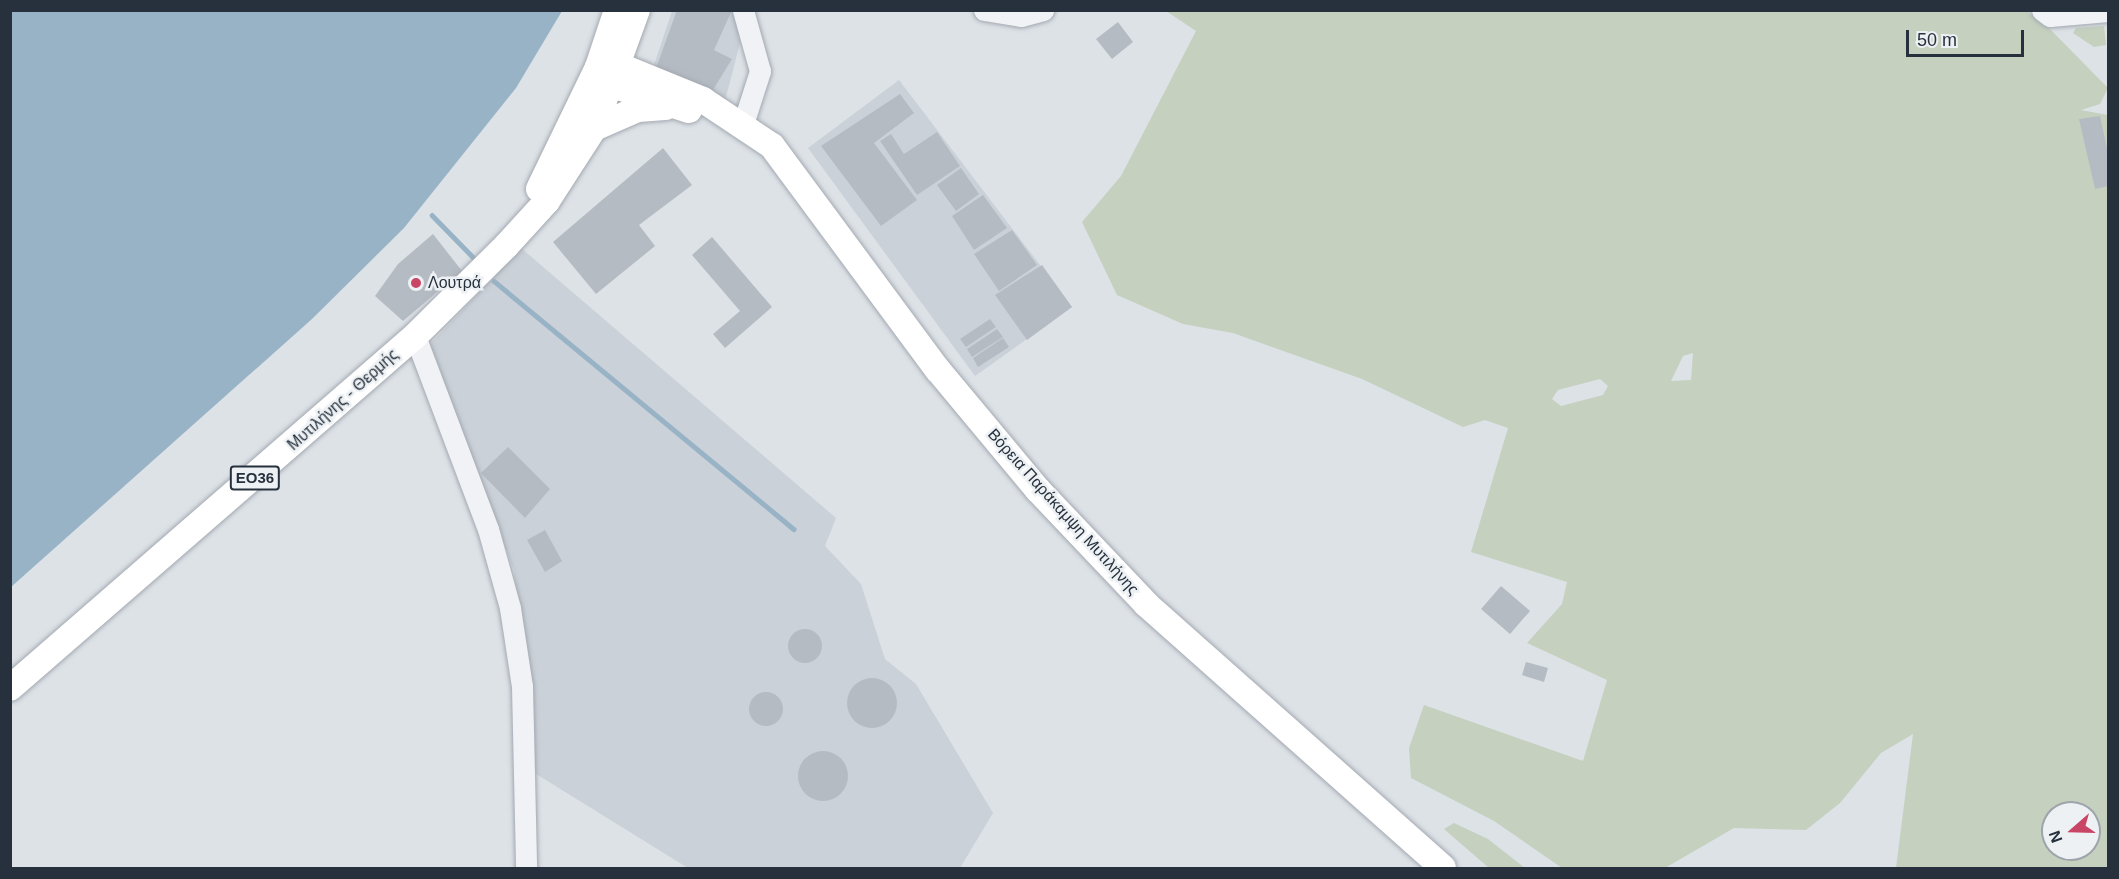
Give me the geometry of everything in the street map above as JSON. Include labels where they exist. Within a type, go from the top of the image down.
[{"type":"main road","name":"Μυτιλήνης - Θερμής","points":[[10,688],[62,649],[415,336],[506,246],[547,201],[594,128],[610,73],[617,10]]},
{"type":"main road","name":"ΕΟ36","points":[[610,73],[637,10]]},
{"type":"main road","name":"Μυτιλήνης - Θερμής","points":[[506,246],[610,73]]},
{"type":"main road","points":[[610,73],[675,107],[735,121]]},
{"type":"main road","name":"Βόρεια Παράκαμψη Μυτιλήνης","points":[[610,73],[703,100],[735,121],[795,170],[938,370],[1054,506],[1146,604],[1443,868]]},
{"type":"main road","points":[[594,128],[638,109],[675,107]]},
{"type":"street","points":[[735,121],[760,71],[743,10]]},
{"type":"street","points":[[984,10],[1021,16],[1043,10]]},
{"type":"street","points":[[2042,10],[2050,16],[2109,11]]},
{"type":"street","points":[[415,336],[488,529],[510,608],[523,698],[526,868]]},
{"type":"shaded area","points":[[672,11],[739,11],[740,43],[724,105],[652,71]]},
{"type":"shaded area","points":[[899,80],[1072,307],[975,376],[808,148]]},
{"type":"shaded area","points":[[521,248],[836,518],[825,546],[861,584],[885,659],[916,684],[993,813],[960,868],[688,868],[536,774],[514,570],[428,347]]},
{"type":"green space","points":[[1166,11],[2026,11],[2044,23],[2108,88],[2100,104],[2081,110],[2108,115],[2108,868],[1896,868],[1913,734],[1881,753],[1840,803],[1806,830],[1734,828],[1665,868],[1562,868],[1494,821],[1411,778],[1409,748],[1424,705],[1583,761],[1607,680],[1527,643],[1562,604],[1567,582],[1471,552],[1508,428],[1485,420],[1463,427],[1362,379],[1233,333],[1183,324],[1117,295],[1082,222],[1121,176],[1196,31]],"holes":[[[1693,353],[1691,380],[1671,381],[1683,356]],[[1600,379],[1608,386],[1603,395],[1561,406],[1552,399],[1558,390]]]},
{"type":"green space","points":[[2104,26],[2106,45],[2094,47],[2073,33],[2076,28]]},
{"type":"green space","points":[[1454,823],[1488,839],[1525,868],[1489,868],[1444,829]]},
{"type":"water","points":[[11,10],[562,11],[516,88],[404,228],[312,319],[11,587]]},
{"type":"building","points":[[677,10],[732,10],[714,50],[732,59],[711,93],[655,71]]},
{"type":"building","points":[[1118,22],[1133,42],[1112,59],[1096,39]]},
{"type":"building","points":[[900,94],[914,113],[874,143],[917,200],[881,226],[821,146]]},
{"type":"building","points":[[2100,116],[2108,153],[2108,186],[2095,189],[2079,119]]},
{"type":"building","points":[[937,132],[960,166],[917,195],[880,141],[891,134],[904,154]]},
{"type":"building","points":[[663,148],[692,185],[639,225],[655,246],[596,294],[553,242]]},
{"type":"building","points":[[961,168],[979,194],[956,211],[937,185]]},
{"type":"building","points":[[983,195],[1007,228],[974,250],[952,216]]},
{"type":"building","points":[[1012,230],[1037,265],[999,291],[974,254]]},
{"type":"building","name":"Λουτρά","points":[[433,234],[462,271],[403,321],[375,296],[398,264]]},
{"type":"building","points":[[712,237],[772,307],[725,348],[713,334],[740,311],[692,255]]},
{"type":"building","points":[[1042,265],[1072,307],[1027,340],[995,295]]},
{"type":"building","points":[[990,319],[996,327],[966,347],[960,339]]},
{"type":"building","points":[[997,329],[1003,337],[972,357],[967,349]]},
{"type":"building","points":[[1003,338],[1009,347],[978,367],[973,358]]},
{"type":"building","points":[[508,447],[550,489],[525,518],[481,473]]},
{"type":"building","points":[[545,530],[562,561],[545,572],[527,540]]},
{"type":"building","points":[[1501,586],[1530,611],[1510,634],[1481,609]]},
{"type":"building","points":[[805,629],[817,634],[822,646],[817,658],[805,663],[793,658],[788,646],[793,634]]},
{"type":"building","points":[[1526,662],[1548,668],[1544,682],[1522,675]]},
{"type":"building","points":[[867,678],[877,678],[890,685],[897,698],[897,708],[890,721],[877,728],[867,728],[858,724],[851,717],[847,708],[847,698],[851,689],[858,682]]},
{"type":"building","points":[[766,692],[778,697],[783,709],[778,721],[766,726],[754,721],[749,709],[754,697]]},
{"type":"building","points":[[818,751],[828,751],[841,758],[848,771],[848,781],[841,794],[828,801],[818,801],[809,797],[802,790],[798,781],[798,771],[802,762],[809,755]]},
{"type":"waterway","points":[[432,215],[475,259]]},
{"type":"waterway","points":[[494,281],[794,529]]},
{"type":"place","name":"Λουτρά","points":[[416,283]]}]
